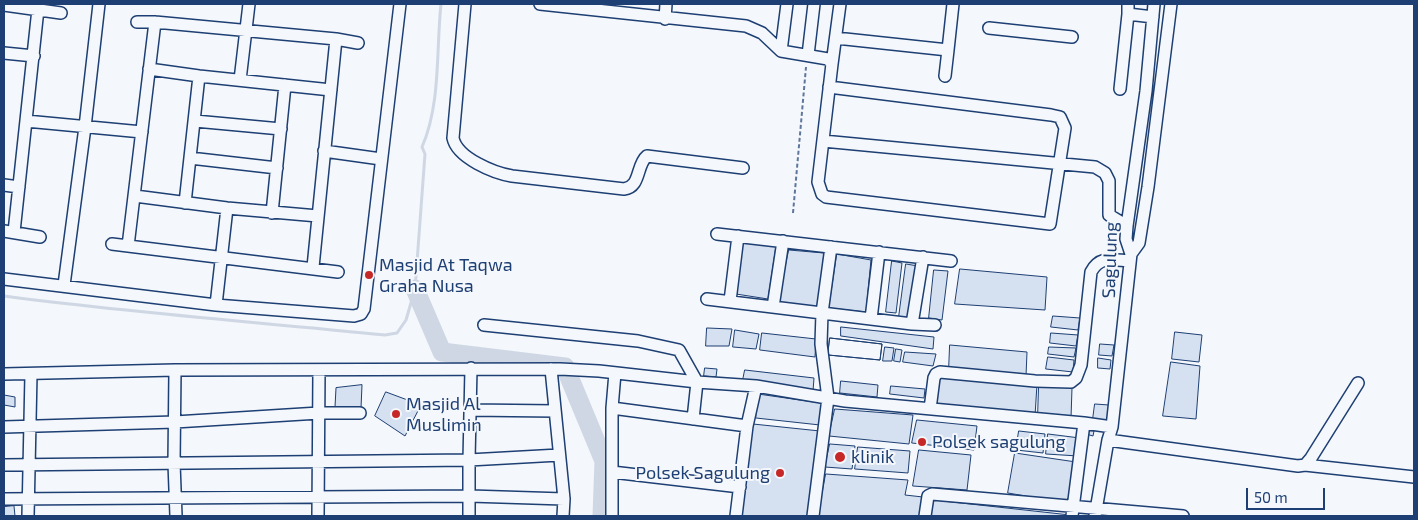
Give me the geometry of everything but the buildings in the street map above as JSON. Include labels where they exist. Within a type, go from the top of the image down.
[{"type":"street","points":[[64,285],[99,4]]},
{"type":"street","points":[[240,80],[249,4]]},
{"type":"street","points":[[4,279],[216,305],[354,316],[361,314],[364,309],[380,159],[400,4]]},
{"type":"street","points":[[465,4],[453,133],[454,144],[480,165],[496,173],[512,176],[624,189],[630,189],[635,184],[642,159],[651,155],[743,168]]},
{"type":"street","points":[[540,4],[665,19],[746,26],[762,33],[780,51],[824,57],[832,64]]},
{"type":"street","points":[[665,19],[666,4]]},
{"type":"street","points":[[780,51],[788,4]]},
{"type":"street","points":[[808,55],[814,4]]},
{"type":"street","points":[[829,87],[1060,117],[1065,128],[1050,224],[826,197],[822,194],[818,182],[829,87],[840,4]]},
{"type":"street","points":[[944,76],[953,4]]},
{"type":"street","name":"Sagulung","points":[[1096,512],[1108,440],[1112,427],[1131,257],[1126,239],[1127,226],[1146,91],[1154,4]]},
{"type":"street","points":[[930,409],[934,378],[940,372],[1035,381],[1071,382],[1076,378],[1081,365],[1090,272],[1095,263],[1102,260],[1131,257],[1139,243],[1171,4]]},
{"type":"street","points":[[4,5],[61,14]]},
{"type":"street","points":[[38,9],[19,187],[9,232],[40,237]]},
{"type":"street","points":[[1120,89],[1128,9],[1153,17]]},
{"type":"street","points":[[136,22],[155,22],[358,43]]},
{"type":"street","points":[[128,246],[155,22]]},
{"type":"street","points":[[990,28],[1072,37]]},
{"type":"street","points":[[836,38],[948,50]]},
{"type":"street","points":[[313,267],[336,40]]},
{"type":"street","points":[[4,53],[34,56]]},
{"type":"street","points":[[150,69],[330,90]]},
{"type":"street","points":[[185,203],[200,76]]},
{"type":"street","points":[[272,213],[285,85]]},
{"type":"street","points":[[26,120],[85,128],[142,132]]},
{"type":"street","points":[[195,121],[281,129]]},
{"type":"street","points":[[823,140],[1095,167],[1105,173],[1109,181],[1109,216],[1127,226]]},
{"type":"street","points":[[324,151],[380,159]]},
{"type":"street","points":[[190,158],[277,168]]},
{"type":"street","points":[[4,185],[19,187]]},
{"type":"street","points":[[135,196],[226,208],[318,216]]},
{"type":"street","points":[[216,305],[226,208]]},
{"type":"street","points":[[717,234],[951,261]]},
{"type":"street","points":[[730,301],[738,236]]},
{"type":"street","points":[[773,307],[783,242]]},
{"type":"street","points":[[112,244],[221,258],[313,267],[338,272]]},
{"type":"street","points":[[813,516],[828,398],[821,344],[822,313],[831,247]]},
{"type":"street","points":[[871,319],[879,252]]},
{"type":"street","points":[[912,324],[923,257]]},
{"type":"street","points":[[707,299],[912,324],[935,325]]},
{"type":"street","points":[[484,325],[638,341],[679,350],[697,382],[693,419]]},
{"type":"street","points":[[4,374],[175,370],[471,368],[599,371],[697,382],[756,386],[845,401],[1112,427]]},
{"type":"street","points":[[469,516],[471,368]]},
{"type":"street","points":[[555,369],[555,411],[564,499],[563,516]]},
{"type":"street","points":[[175,370],[174,463],[176,516]]},
{"type":"street","points":[[318,516],[319,370]]},
{"type":"street","points":[[612,516],[612,408],[615,373]]},
{"type":"street","points":[[28,516],[31,374]]},
{"type":"street","points":[[1305,465],[1358,383]]},
{"type":"street","points":[[736,516],[747,426],[756,386]]},
{"type":"street","points":[[612,408],[747,426]]},
{"type":"street","points":[[470,410],[555,411]]},
{"type":"street","points":[[4,427],[175,422],[319,413],[360,413]]},
{"type":"street","points":[[1072,512],[1084,423]]},
{"type":"street","points":[[1108,440],[1298,466],[1305,465],[1414,477]]},
{"type":"street","points":[[4,465],[469,460],[559,455]]},
{"type":"street","points":[[612,472],[740,487]]},
{"type":"street","points":[[925,516],[928,496],[932,494],[1072,512],[1182,516]]},
{"type":"street","points":[[4,499],[470,496],[564,499]]},
{"type":"path","points":[[793,213],[808,55]]},
{"type":"waterway","points":[[4,296],[385,335],[397,333],[406,320],[415,289],[425,154],[422,147],[428,130],[435,95],[441,4]]},
{"type":"waterway","points":[[415,289],[442,352],[565,367],[604,461],[602,516]]},
{"type":"place","name":"Masjid At Taqwa Graha Nusa","points":[[369,275]]},
{"type":"place","name":"Masjid Al Muslimin","points":[[396,414]]},
{"type":"place","name":"Polsek sagulung","points":[[922,442]]},
{"type":"place","name":"klinik","points":[[840,457]]},
{"type":"place","name":"Polsek Sagulung","points":[[780,473]]}]
